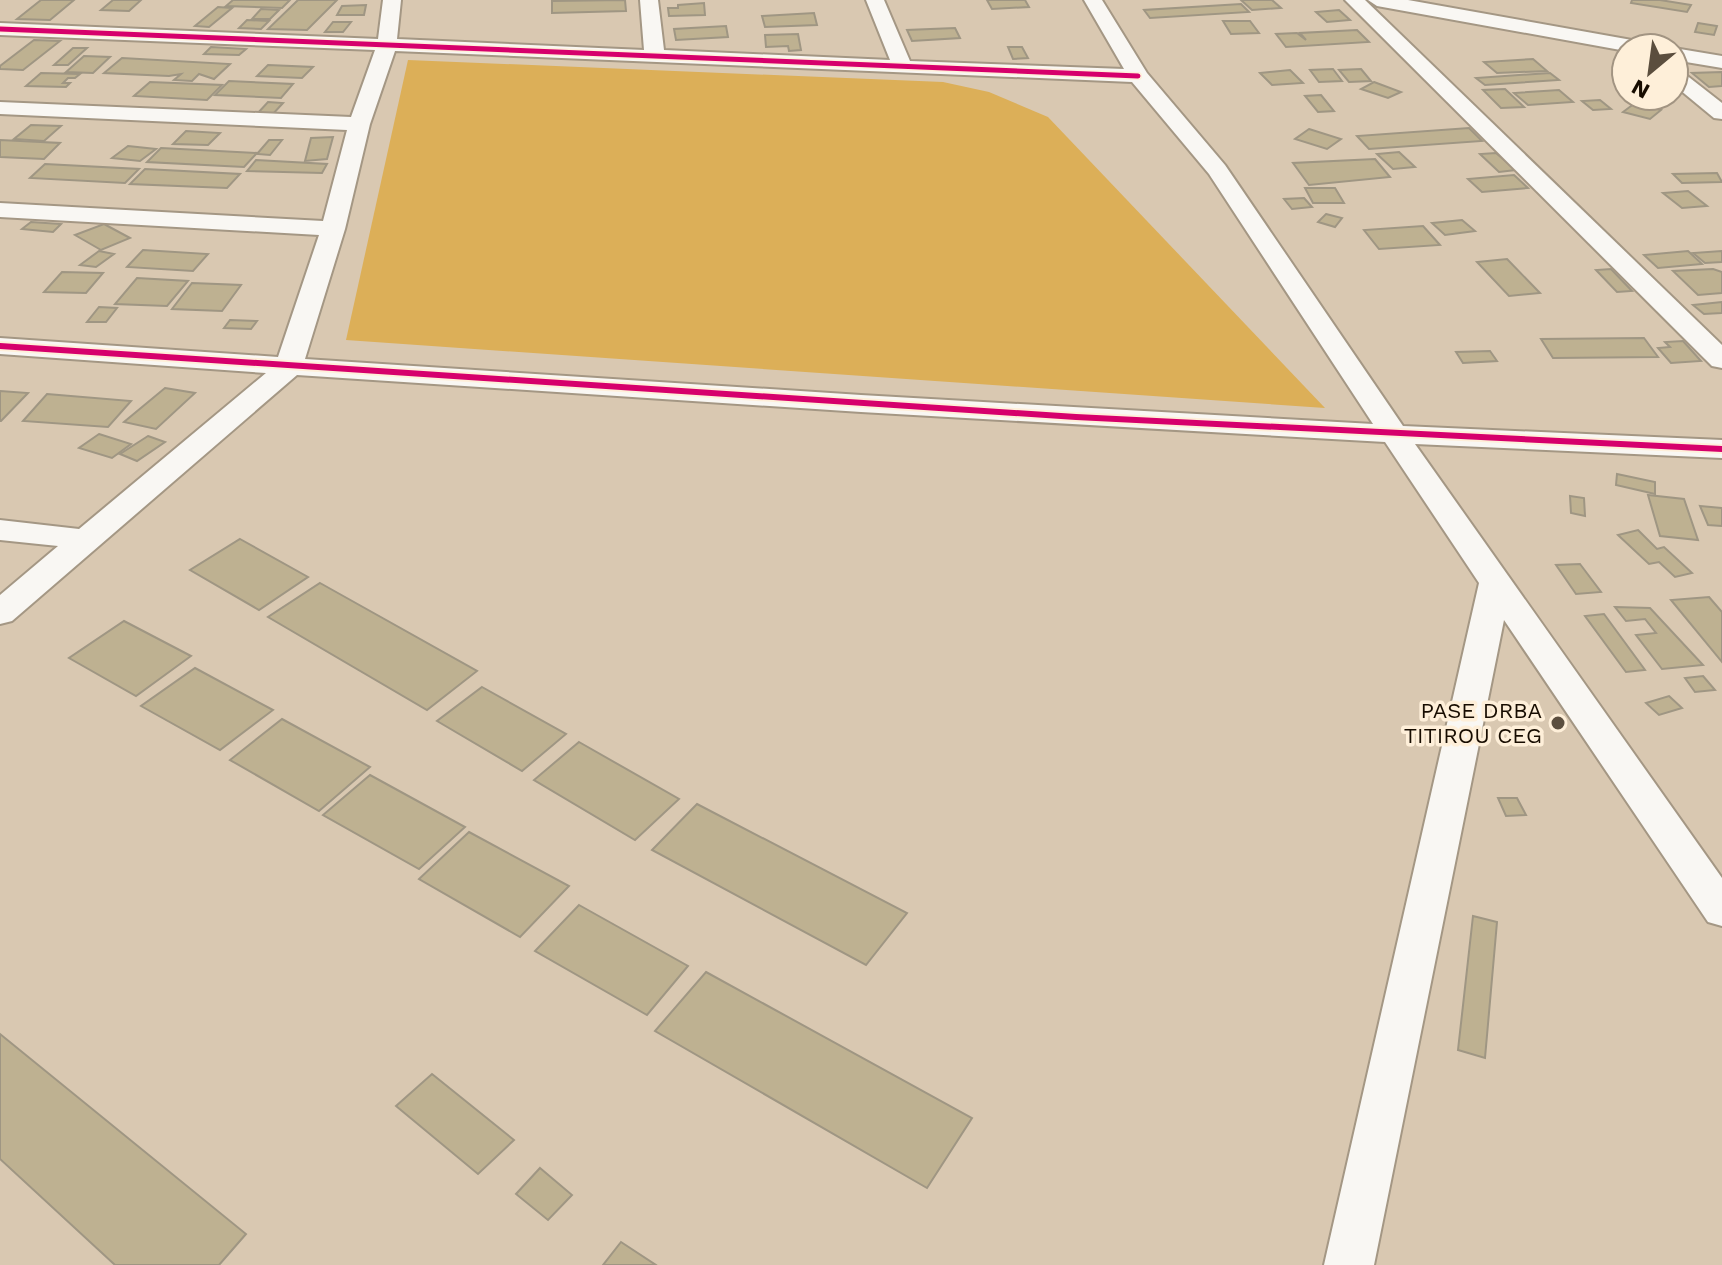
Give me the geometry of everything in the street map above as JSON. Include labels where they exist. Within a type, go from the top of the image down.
[{"type":"street","points":[[0,613],[288,368],[333,229],[359,124],[387,45],[392,0]]},
{"type":"street","points":[[649,0],[655,56]]},
{"type":"street","points":[[875,0],[903,67]]},
{"type":"street","points":[[1093,0],[1138,76],[1217,170],[1395,436],[1722,910]]},
{"type":"street","points":[[1354,0],[1722,360]]},
{"type":"street","points":[[1377,0],[1610,43]]},
{"type":"street","points":[[0,29],[1138,76]]},
{"type":"street","points":[[1690,57],[1722,62]]},
{"type":"street","points":[[1690,88],[1722,113]]},
{"type":"street","points":[[0,108],[359,124]]},
{"type":"street","points":[[0,210],[333,229]]},
{"type":"street","points":[[0,346],[288,368],[1395,436],[1722,449]]},
{"type":"street","points":[[0,530],[88,540]]},
{"type":"street","points":[[1349,1265],[1496,581]]},
{"type":"shaded area","points":[[408,60],[943,82],[989,92],[1048,117],[1325,408],[346,340]]},
{"type":"building","points":[[41,0],[74,0],[50,20],[17,19]]},
{"type":"building","points":[[113,0],[141,0],[129,11],[101,10]]},
{"type":"building","points":[[233,0],[290,0],[282,8],[226,6]]},
{"type":"building","points":[[298,0],[337,0],[307,30],[268,29]]},
{"type":"building","points":[[625,0],[626,11],[552,13],[552,1]]},
{"type":"building","points":[[987,0],[1025,0],[1029,7],[992,9]]},
{"type":"building","points":[[1241,0],[1272,0],[1281,8],[1252,10]]},
{"type":"building","points":[[1632,0],[1691,5],[1687,12],[1631,3]]},
{"type":"building","points":[[704,3],[705,15],[669,16],[668,8]]},
{"type":"building","points":[[1241,4],[1249,12],[1150,18],[1144,10]]},
{"type":"building","points":[[366,5],[364,15],[337,15],[342,6]]},
{"type":"building","points":[[218,7],[232,8],[209,27],[195,26]]},
{"type":"building","points":[[261,9],[279,10],[270,19],[252,19]]},
{"type":"building","points":[[1339,10],[1350,20],[1327,22],[1316,12]]},
{"type":"building","points":[[814,13],[817,25],[765,27],[762,16]]},
{"type":"building","points":[[247,20],[269,21],[261,29],[239,28]]},
{"type":"building","points":[[1223,21],[1250,21],[1259,33],[1231,34]]},
{"type":"building","points":[[333,22],[351,22],[343,32],[325,32]]},
{"type":"building","points":[[1698,23],[1717,26],[1714,35],[1695,32]]},
{"type":"building","points":[[726,26],[728,37],[676,40],[674,29]]},
{"type":"building","points":[[955,28],[960,38],[912,41],[907,30]]},
{"type":"building","points":[[1357,30],[1369,42],[1286,47],[1276,34],[1297,33],[1306,40],[1300,33]]},
{"type":"building","points":[[798,34],[801,50],[789,51],[788,46],[766,47],[765,35]]},
{"type":"building","points":[[34,40],[60,41],[23,70],[0,69],[0,66]]},
{"type":"building","points":[[211,47],[246,49],[239,55],[204,54]]},
{"type":"building","points":[[1008,47],[1022,47],[1028,58],[1013,59]]},
{"type":"building","points":[[73,48],[87,48],[68,65],[54,65]]},
{"type":"building","points":[[84,56],[110,57],[93,73],[66,72]]},
{"type":"building","points":[[122,58],[230,64],[214,79],[199,74],[192,81],[174,80],[181,74],[104,73]]},
{"type":"building","points":[[1533,59],[1547,71],[1497,73],[1484,62]]},
{"type":"building","points":[[268,65],[313,67],[302,78],[257,76]]},
{"type":"building","points":[[1333,69],[1342,81],[1319,82],[1310,70]]},
{"type":"building","points":[[1361,69],[1371,81],[1349,82],[1339,70]]},
{"type":"building","points":[[1290,70],[1303,83],[1272,85],[1260,73]]},
{"type":"building","points":[[1722,72],[1722,86],[1709,87],[1692,73]]},
{"type":"building","points":[[41,73],[80,74],[68,78],[63,83],[70,83],[66,87],[26,86]]},
{"type":"building","points":[[1550,73],[1559,80],[1485,85],[1476,78]]},
{"type":"building","points":[[229,81],[293,84],[281,98],[215,95]]},
{"type":"building","points":[[150,82],[222,85],[207,100],[134,96]]},
{"type":"building","points":[[1374,82],[1401,92],[1388,98],[1361,89]]},
{"type":"building","points":[[1505,89],[1524,107],[1501,108],[1483,90]]},
{"type":"building","points":[[1559,90],[1573,102],[1528,105],[1514,93]]},
{"type":"building","points":[[1321,95],[1334,111],[1318,112],[1305,96]]},
{"type":"building","points":[[1600,100],[1610,109],[1593,110],[1582,101]]},
{"type":"building","points":[[268,102],[283,103],[272,115],[257,114]]},
{"type":"building","points":[[1623,112],[1659,112],[1650,119]]},
{"type":"building","points":[[31,125],[61,126],[44,141],[14,139]]},
{"type":"building","points":[[1469,128],[1482,141],[1369,149],[1357,136]]},
{"type":"building","points":[[1309,129],[1341,139],[1327,149],[1295,139]]},
{"type":"building","points":[[186,131],[220,133],[208,145],[173,144]]},
{"type":"building","points":[[333,137],[327,159],[305,161],[311,138]]},
{"type":"building","points":[[0,140],[60,143],[44,159],[0,157]]},
{"type":"building","points":[[269,140],[282,140],[270,155],[257,154]]},
{"type":"building","points":[[128,146],[156,149],[140,161],[112,158]]},
{"type":"building","points":[[161,148],[257,153],[244,167],[147,162]]},
{"type":"building","points":[[1399,152],[1415,167],[1393,169],[1377,154]]},
{"type":"building","points":[[1496,153],[1516,170],[1499,172],[1480,154]]},
{"type":"building","points":[[1375,159],[1390,177],[1309,185],[1293,163]]},
{"type":"building","points":[[256,160],[327,164],[322,173],[247,171]]},
{"type":"building","points":[[45,164],[139,169],[125,183],[30,178]]},
{"type":"building","points":[[145,169],[240,174],[227,188],[130,184]]},
{"type":"building","points":[[1717,173],[1722,182],[1682,183],[1673,174]]},
{"type":"building","points":[[1514,175],[1528,188],[1482,192],[1468,179]]},
{"type":"building","points":[[1305,188],[1335,188],[1344,203],[1313,203]]},
{"type":"building","points":[[1688,191],[1707,206],[1682,208],[1663,193]]},
{"type":"building","points":[[1304,198],[1312,207],[1292,209],[1284,199]]},
{"type":"building","points":[[1326,214],[1342,218],[1335,227],[1318,222]]},
{"type":"building","points":[[1462,220],[1475,231],[1445,235],[1432,223]]},
{"type":"building","points":[[31,222],[61,224],[53,232],[22,229]]},
{"type":"building","points":[[104,224],[130,238],[101,250],[75,235]]},
{"type":"building","points":[[1423,226],[1440,245],[1379,249],[1364,230]]},
{"type":"building","points":[[143,250],[208,254],[193,271],[127,267]]},
{"type":"building","points":[[99,251],[114,254],[96,267],[80,265]]},
{"type":"building","points":[[1688,251],[1702,264],[1658,268],[1644,255]]},
{"type":"building","points":[[1722,251],[1722,262],[1705,263],[1693,253]]},
{"type":"building","points":[[1507,259],[1540,293],[1509,296],[1477,262]]},
{"type":"building","points":[[1611,269],[1632,291],[1617,292],[1596,270]]},
{"type":"building","points":[[1713,269],[1722,272],[1722,293],[1698,295],[1673,271]]},
{"type":"building","points":[[62,272],[103,273],[86,293],[44,292]]},
{"type":"building","points":[[137,278],[188,281],[167,306],[115,304]]},
{"type":"building","points":[[192,283],[241,285],[222,311],[172,309]]},
{"type":"building","points":[[1722,302],[1722,313],[1704,314],[1693,305]]},
{"type":"building","points":[[99,307],[117,308],[106,322],[87,322]]},
{"type":"building","points":[[230,320],[257,321],[251,329],[224,328]]},
{"type":"building","points":[[1644,338],[1658,357],[1553,358],[1541,339]]},
{"type":"building","points":[[1683,341],[1701,361],[1671,363],[1658,348],[1670,347],[1665,342]]},
{"type":"building","points":[[1490,351],[1497,361],[1463,363],[1456,352]]},
{"type":"building","points":[[165,388],[195,393],[156,429],[124,422]]},
{"type":"building","points":[[0,391],[28,393],[1,421],[0,421]]},
{"type":"building","points":[[47,394],[131,401],[108,427],[23,421]]},
{"type":"building","points":[[99,434],[131,444],[112,458],[79,448]]},
{"type":"building","points":[[148,436],[165,442],[137,461],[120,454]]},
{"type":"building","points":[[1617,474],[1655,482],[1655,494],[1616,485]]},
{"type":"building","points":[[1648,495],[1684,499],[1698,540],[1660,536]]},
{"type":"building","points":[[1570,496],[1584,498],[1585,516],[1571,513]]},
{"type":"building","points":[[1700,506],[1722,508],[1722,526],[1708,525]]},
{"type":"building","points":[[1638,530],[1657,549],[1664,547],[1692,573],[1675,577],[1659,562],[1649,564],[1618,535]]},
{"type":"building","points":[[240,539],[308,577],[259,610],[190,570]]},
{"type":"building","points":[[1580,564],[1601,592],[1576,594],[1556,565]]},
{"type":"building","points":[[320,583],[477,671],[427,710],[268,617]]},
{"type":"building","points":[[1709,597],[1722,612],[1722,662],[1671,600]]},
{"type":"building","points":[[1615,607],[1650,608],[1703,665],[1662,669],[1636,635],[1656,633],[1645,619],[1626,621]]},
{"type":"building","points":[[1604,614],[1645,670],[1626,672],[1585,616]]},
{"type":"building","points":[[124,621],[191,656],[136,696],[69,658]]},
{"type":"building","points":[[195,668],[273,710],[220,750],[141,706]]},
{"type":"building","points":[[1703,676],[1715,690],[1695,692],[1685,678]]},
{"type":"building","points":[[482,687],[566,734],[522,771],[437,721]]},
{"type":"building","points":[[1669,696],[1682,708],[1659,715],[1646,703]]},
{"type":"building","points":[[282,719],[370,767],[319,811],[230,760]]},
{"type":"building","points":[[579,742],[679,799],[635,840],[534,780]]},
{"type":"building","points":[[370,775],[465,827],[419,869],[323,815]]},
{"type":"building","points":[[1498,798],[1517,798],[1526,815],[1506,816]]},
{"type":"building","points":[[697,804],[907,913],[866,965],[652,850]]},
{"type":"building","points":[[469,832],[569,886],[520,937],[419,879]]},
{"type":"building","points":[[579,905],[688,966],[647,1015],[535,951]]},
{"type":"building","points":[[1473,916],[1497,922],[1485,1058],[1458,1050]]},
{"type":"building","points":[[706,972],[972,1118],[927,1188],[655,1031]]},
{"type":"building","points":[[0,1034],[246,1234],[219,1265],[115,1265],[0,1159]]},
{"type":"building","points":[[432,1074],[514,1140],[478,1174],[396,1106]]},
{"type":"building","points":[[540,1168],[572,1195],[548,1220],[516,1194]]},
{"type":"building","points":[[621,1242],[656,1265],[603,1265]]},
{"type":"cycle path","points":[[0,29],[1138,76]]},
{"type":"cycle path","points":[[0,346],[1076,417],[1722,449]]},
{"type":"place","name":"PASE DRBA TITIROU CEG","points":[[1558,723]]}]
